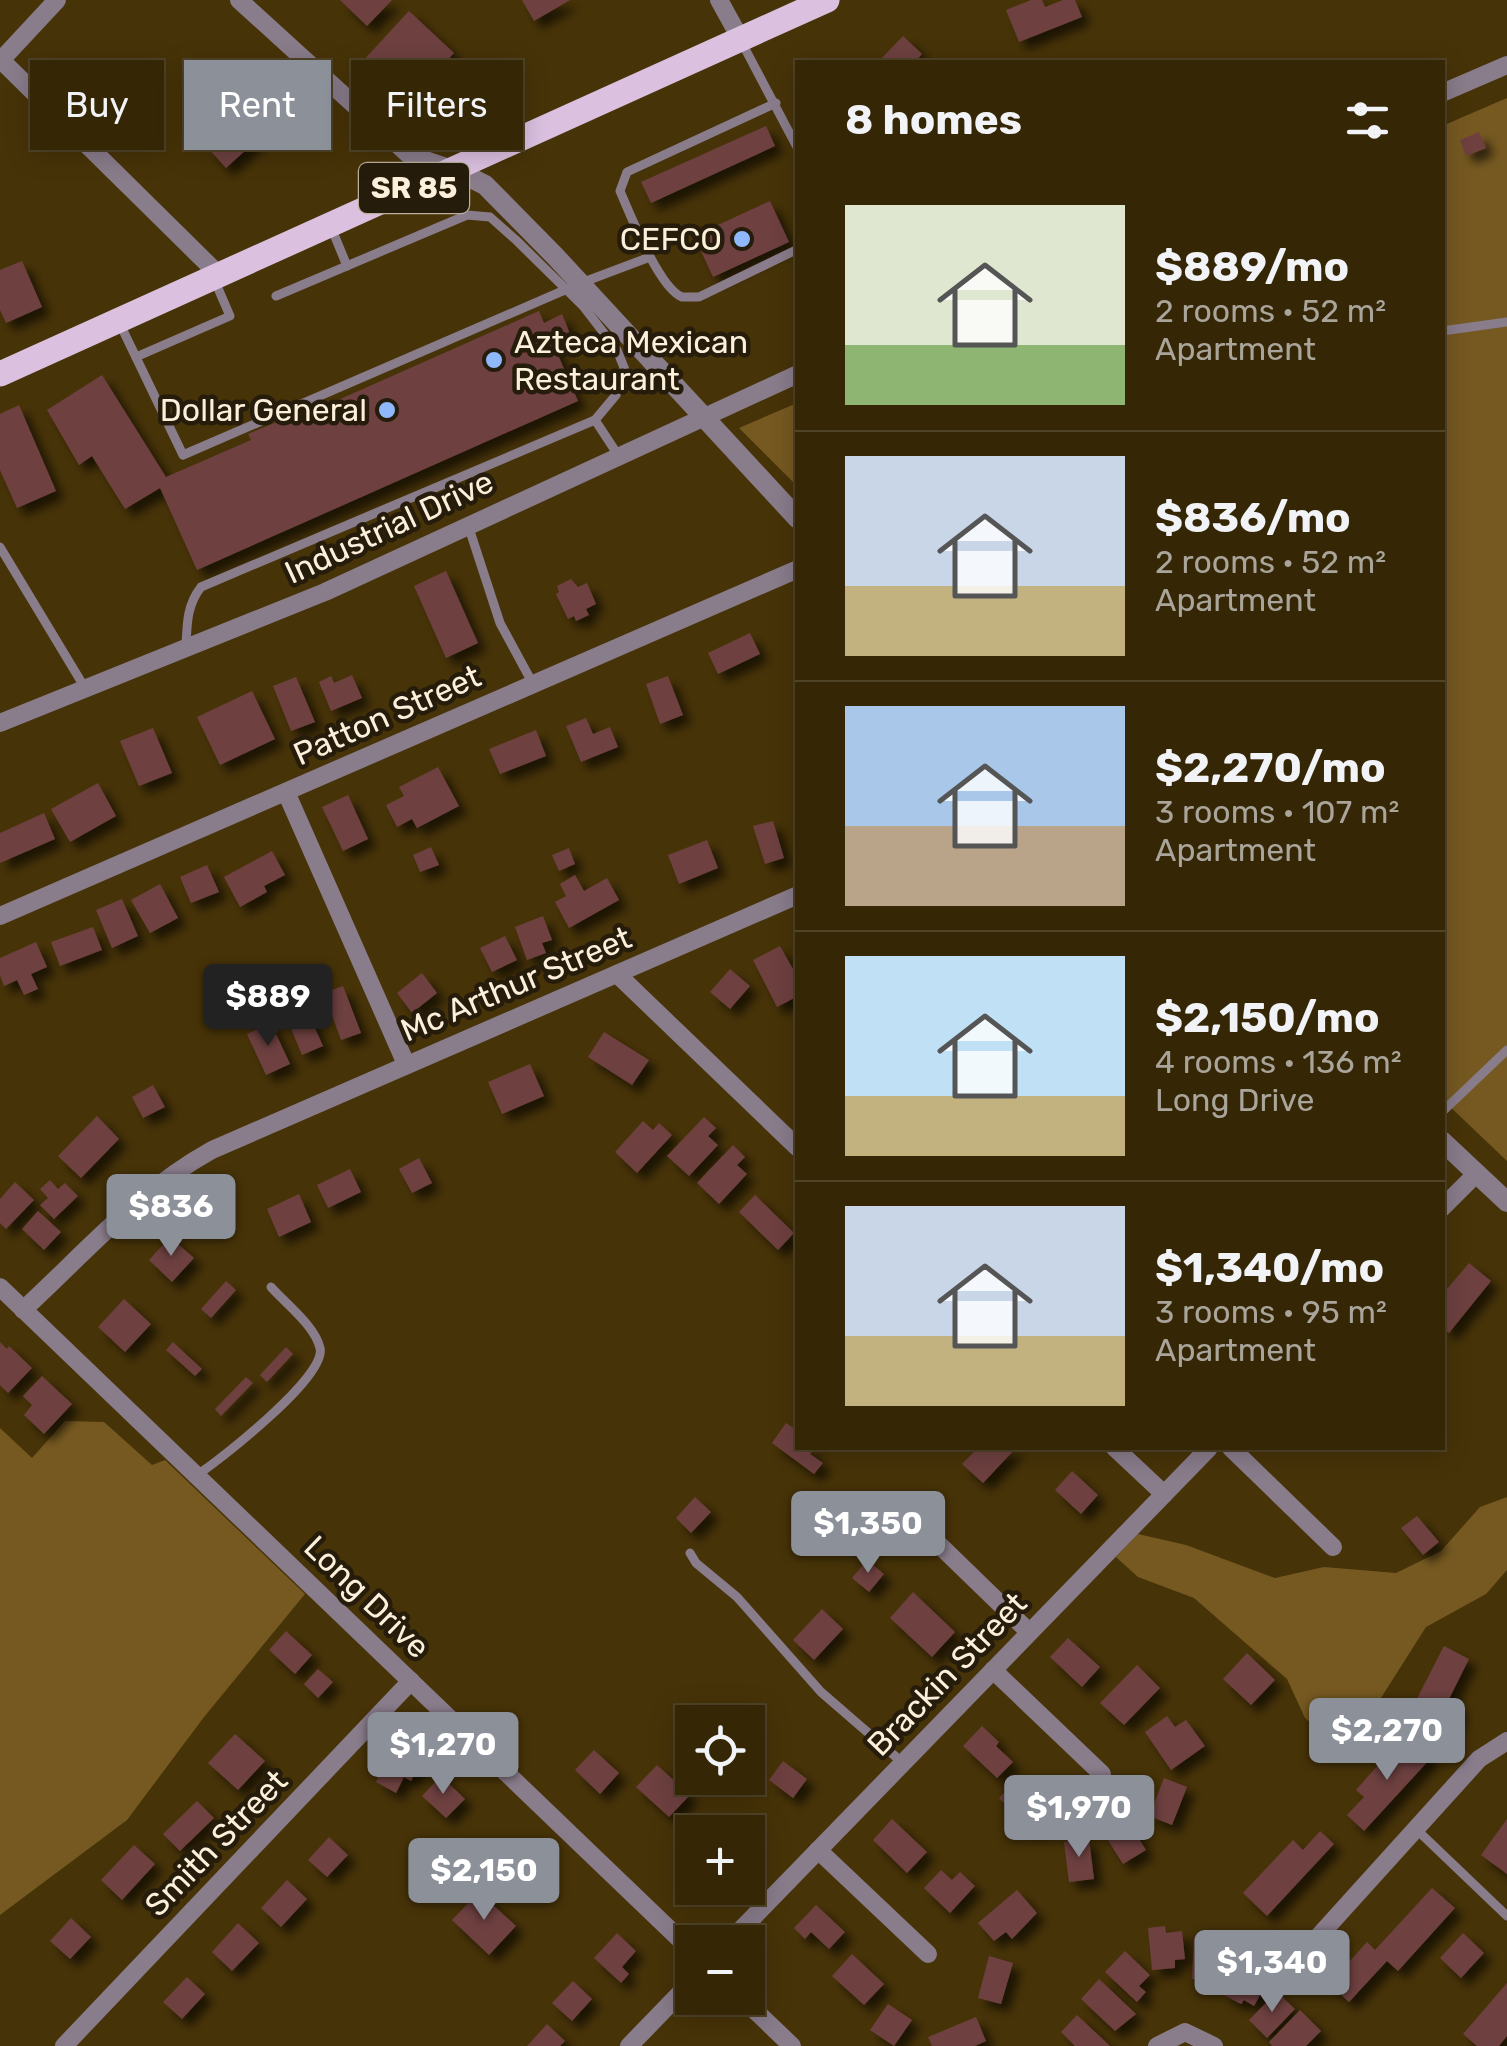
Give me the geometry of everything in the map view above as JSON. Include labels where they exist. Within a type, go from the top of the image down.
[{"type":"main road","name":"SR 85","points":[[0,374],[826,0]]},
{"type":"street","points":[[57,0],[1,60],[216,276]]},
{"type":"street","points":[[239,0],[408,154],[485,185],[574,287],[795,516]]},
{"type":"street","points":[[720,0],[740,38]]},
{"type":"street","points":[[1445,92],[1507,65]]},
{"type":"street","name":"Industrial Drive","points":[[0,722],[325,592],[795,375]]},
{"type":"street","name":"Patton Street","points":[[0,916],[795,569]]},
{"type":"street","points":[[286,792],[406,1064]]},
{"type":"street","name":"Mc Arthur Street","points":[[24,1310],[139,1199],[180,1168],[248,1133],[795,896]]},
{"type":"street","points":[[617,974],[795,1145]]},
{"type":"street","points":[[1445,1144],[1507,1202]]},
{"type":"street","points":[[1445,1205],[1477,1173]]},
{"type":"street","name":"Long Drive","points":[[0,1287],[675,1935]]},
{"type":"street","points":[[1117,1450],[1164,1494]]},
{"type":"street","name":"Brackin Street","points":[[745,1925],[1207,1450]]},
{"type":"street","points":[[1233,1450],[1333,1548]]},
{"type":"street","points":[[868,1501],[926,1532],[1029,1632]]},
{"type":"street","points":[[992,1670],[1102,1774]]},
{"type":"street","name":"Smith Street","points":[[64,2046],[411,1681]]},
{"type":"street","points":[[1318,1936],[1479,1759],[1507,1741]]},
{"type":"street","points":[[818,1850],[928,1954]]},
{"type":"street","points":[[630,2046],[675,1998]]},
{"type":"street","points":[[760,2015],[792,2046]]},
{"type":"street","points":[[1157,2046],[1185,2032],[1214,2046]]},
{"type":"lane","points":[[740,38],[795,142]]},
{"type":"lane","points":[[776,103],[627,172],[620,192],[650,257],[671,288],[683,297],[699,297],[795,250]]},
{"type":"lane","points":[[186,648],[188,615],[193,598],[202,587],[596,420],[616,395],[625,370],[617,350],[574,287],[490,218],[466,215],[276,296]]},
{"type":"lane","points":[[330,224],[347,266]]},
{"type":"lane","points":[[118,320],[183,455],[650,257]]},
{"type":"lane","points":[[136,357],[230,316],[216,276]]},
{"type":"lane","points":[[1445,331],[1507,322]]},
{"type":"lane","points":[[596,420],[618,455]]},
{"type":"lane","points":[[468,525],[500,624],[532,684]]},
{"type":"lane","points":[[0,547],[84,688]]},
{"type":"lane","points":[[1445,1109],[1507,1050]]},
{"type":"lane","points":[[196,1476],[230,1453],[264,1422],[320,1359],[320,1348],[305,1324],[271,1288]]},
{"type":"lane","points":[[690,1553],[696,1563],[737,1596],[821,1692],[903,1762]]},
{"type":"lane","points":[[1416,1829],[1507,1916]]},
{"type":"shaded area","points":[[1507,98],[1507,1161],[1445,1102],[1445,125]]},
{"type":"shaded area","points":[[795,404],[795,484],[739,428]]},
{"type":"shaded area","points":[[65,1421],[104,1422],[152,1465],[165,1460],[305,1594],[204,1717],[127,1820],[0,1915],[0,1428],[32,1458]]},
{"type":"shaded area","points":[[1507,1497],[1507,1570],[1486,1594],[1426,1627],[1346,1753],[1305,1718],[1287,1679],[1194,1598],[1138,1577],[1116,1557],[1138,1534],[1186,1545],[1275,1578],[1324,1567],[1396,1573],[1441,1551],[1480,1507]]},
{"type":"building","points":[[340,0],[392,0],[367,26]]},
{"type":"building","points":[[522,0],[570,0],[534,21]]},
{"type":"building","points":[[1042,0],[1045,7],[1075,0],[1082,17],[1019,42],[1006,10]]},
{"type":"building","points":[[409,11],[454,53],[448,60],[364,60]]},
{"type":"building","points":[[903,36],[922,54],[917,60],[880,60]]},
{"type":"building","name":"CEFCO","points":[[766,126],[775,146],[651,203],[641,182]]},
{"type":"building","points":[[1479,132],[1486,148],[1466,156],[1460,140]]},
{"type":"building","points":[[210,150],[246,150],[226,168]]},
{"type":"building","name":"CEFCO","points":[[770,201],[789,242],[713,277],[694,236]]},
{"type":"building","points":[[22,261],[42,307],[6,323],[0,310],[0,270]]},
{"type":"building","points":[[539,311],[544,323],[562,314],[570,334],[552,341],[578,401],[197,570],[160,488],[125,509],[92,456],[79,465],[47,410],[102,375],[166,477],[251,440],[248,434],[310,408],[311,412]]},
{"type":"building","points":[[19,405],[56,491],[17,508],[0,470],[0,414]]},
{"type":"building","points":[[446,571],[478,643],[446,658],[414,586]]},
{"type":"building","points":[[571,579],[578,587],[587,583],[596,604],[586,609],[589,615],[576,621],[574,616],[568,619],[556,594],[557,586]]},
{"type":"building","points":[[750,633],[760,654],[718,674],[708,653]]},
{"type":"building","points":[[352,675],[362,698],[331,711],[319,682],[331,676],[334,683]]},
{"type":"building","points":[[668,676],[683,715],[660,724],[646,684]]},
{"type":"building","points":[[296,677],[315,722],[291,731],[273,686]]},
{"type":"building","points":[[252,691],[275,739],[220,765],[197,717]]},
{"type":"building","points":[[586,718],[593,734],[610,727],[618,747],[581,762],[566,726]]},
{"type":"building","points":[[153,728],[172,773],[139,786],[120,741]]},
{"type":"building","points":[[536,730],[546,756],[500,774],[489,749]]},
{"type":"building","points":[[438,767],[459,806],[417,828],[412,819],[397,827],[386,805],[404,796],[399,787]]},
{"type":"building","points":[[98,783],[116,816],[70,842],[51,809]]},
{"type":"building","points":[[348,795],[368,839],[343,851],[322,807]]},
{"type":"building","points":[[44,813],[55,839],[0,863],[0,833]]},
{"type":"building","points":[[773,821],[784,858],[765,864],[753,826]]},
{"type":"building","points":[[707,840],[718,868],[679,884],[668,855]]},
{"type":"building","points":[[431,847],[439,865],[420,872],[413,855]]},
{"type":"building","points":[[569,848],[575,864],[559,871],[552,855]]},
{"type":"building","points":[[272,851],[285,875],[264,886],[267,892],[240,907],[224,877]]},
{"type":"building","points":[[207,865],[219,892],[191,903],[180,877]]},
{"type":"building","points":[[575,875],[584,891],[607,878],[619,900],[569,928],[555,902],[566,896],[560,884]]},
{"type":"building","points":[[160,884],[178,918],[150,933],[131,900]]},
{"type":"building","points":[[122,899],[138,936],[112,948],[96,910]]},
{"type":"building","points":[[543,916],[552,940],[542,943],[546,953],[527,960],[515,927]]},
{"type":"building","points":[[93,927],[102,950],[60,966],[51,942]]},
{"type":"building","points":[[505,936],[517,960],[492,972],[480,948]]},
{"type":"building","points":[[36,942],[47,967],[31,974],[38,989],[24,995],[17,980],[4,986],[0,958]]},
{"type":"building","points":[[780,946],[795,973],[795,998],[777,1007],[753,960]]},
{"type":"building","points":[[730,969],[750,986],[730,1009],[710,992]]},
{"type":"building","points":[[422,973],[437,993],[412,1013],[397,993]]},
{"type":"building","points":[[343,986],[361,1033],[341,1040],[324,993]]},
{"type":"building","points":[[305,1006],[323,1046],[302,1055],[285,1014]]},
{"type":"building","points":[[271,1023],[290,1064],[266,1075],[247,1034]]},
{"type":"building","points":[[604,1032],[649,1060],[632,1085],[588,1057]]},
{"type":"building","points":[[530,1064],[544,1096],[502,1114],[488,1082]]},
{"type":"building","points":[[153,1085],[165,1107],[143,1118],[132,1097]]},
{"type":"building","points":[[97,1116],[119,1139],[81,1178],[58,1156]]},
{"type":"building","points":[[704,1117],[716,1128],[708,1136],[718,1145],[689,1176],[667,1156]]},
{"type":"building","points":[[643,1121],[653,1130],[659,1123],[672,1135],[637,1173],[615,1152]]},
{"type":"building","points":[[733,1145],[745,1157],[737,1165],[747,1174],[719,1204],[697,1183]]},
{"type":"building","points":[[419,1158],[432,1183],[412,1193],[399,1169]]},
{"type":"building","points":[[350,1169],[361,1192],[328,1208],[317,1185]]},
{"type":"building","points":[[50,1180],[58,1189],[65,1183],[78,1196],[54,1219],[40,1205],[48,1198],[40,1189]]},
{"type":"building","points":[[15,1182],[34,1200],[6,1229],[0,1223],[0,1199]]},
{"type":"building","points":[[299,1194],[311,1222],[279,1237],[267,1209]]},
{"type":"building","points":[[755,1195],[794,1233],[778,1250],[739,1212]]},
{"type":"building","points":[[38,1211],[61,1232],[44,1250],[22,1229]]},
{"type":"building","points":[[170,1237],[194,1258],[172,1282],[149,1260]]},
{"type":"building","points":[[1469,1263],[1491,1281],[1449,1333],[1445,1330],[1445,1291]]},
{"type":"building","points":[[226,1281],[236,1290],[211,1318],[201,1309]]},
{"type":"building","points":[[124,1299],[151,1324],[125,1352],[98,1327]]},
{"type":"building","points":[[0,1342],[32,1368],[8,1393],[0,1385]]},
{"type":"building","points":[[173,1342],[202,1369],[195,1376],[166,1350]]},
{"type":"building","points":[[286,1347],[293,1354],[267,1382],[260,1375]]},
{"type":"building","points":[[42,1376],[72,1404],[44,1434],[24,1415],[32,1405],[23,1396]]},
{"type":"building","points":[[246,1377],[253,1383],[221,1416],[215,1409]]},
{"type":"building","points":[[786,1423],[795,1429],[795,1450],[813,1450],[810,1454],[823,1463],[814,1474],[772,1443]]},
{"type":"building","points":[[976,1450],[1014,1450],[983,1483],[962,1464]]},
{"type":"building","points":[[1072,1471],[1098,1495],[1081,1514],[1055,1490]]},
{"type":"building","points":[[695,1497],[711,1512],[691,1533],[676,1518]]},
{"type":"building","points":[[1417,1516],[1439,1542],[1423,1555],[1401,1528]]},
{"type":"building","points":[[867,1560],[884,1574],[869,1592],[852,1578]]},
{"type":"building","points":[[913,1592],[955,1632],[932,1657],[890,1618]]},
{"type":"building","points":[[822,1609],[843,1629],[814,1660],[793,1640]]},
{"type":"building","points":[[286,1631],[312,1655],[295,1674],[269,1650]]},
{"type":"building","points":[[1068,1638],[1100,1667],[1082,1687],[1050,1657]]},
{"type":"building","points":[[1444,1646],[1469,1659],[1447,1703],[1459,1709],[1444,1739],[1406,1720]]},
{"type":"building","points":[[1247,1653],[1275,1680],[1251,1705],[1223,1679]]},
{"type":"building","points":[[1137,1665],[1160,1688],[1124,1725],[1100,1703]]},
{"type":"building","points":[[318,1669],[333,1682],[318,1698],[304,1684]]},
{"type":"building","points":[[1167,1716],[1175,1727],[1186,1720],[1205,1746],[1171,1770],[1145,1732]]},
{"type":"building","points":[[982,1726],[1013,1762],[997,1778],[963,1746]]},
{"type":"building","points":[[235,1734],[265,1761],[238,1790],[208,1763]]},
{"type":"building","points":[[385,1737],[423,1757],[411,1781],[404,1777],[396,1793],[376,1782],[382,1769],[372,1764]]},
{"type":"building","points":[[1410,1739],[1431,1758],[1364,1831],[1347,1815],[1364,1797],[1356,1790],[1386,1756],[1391,1761]]},
{"type":"building","points":[[594,1750],[619,1773],[600,1794],[575,1770]]},
{"type":"building","points":[[783,1761],[807,1779],[793,1798],[769,1780]]},
{"type":"building","points":[[657,1765],[675,1781],[675,1795],[690,1795],[669,1817],[636,1787]]},
{"type":"building","points":[[441,1776],[465,1799],[446,1818],[422,1796]]},
{"type":"building","points":[[1019,1778],[1051,1810],[1031,1830],[999,1798]]},
{"type":"building","points":[[1164,1778],[1187,1787],[1172,1825],[1149,1816]]},
{"type":"building","points":[[197,1801],[214,1818],[180,1851],[163,1834]]},
{"type":"building","points":[[892,1819],[927,1852],[907,1873],[873,1840]]},
{"type":"building","points":[[1507,1819],[1507,1874],[1481,1855]]},
{"type":"building","points":[[1129,1823],[1146,1850],[1123,1864],[1106,1837]]},
{"type":"building","points":[[1320,1831],[1334,1844],[1267,1916],[1243,1893],[1293,1840],[1303,1850]]},
{"type":"building","points":[[329,1837],[348,1855],[327,1877],[308,1860]]},
{"type":"building","points":[[1089,1839],[1094,1879],[1069,1882],[1064,1842]]},
{"type":"building","points":[[134,1845],[155,1864],[122,1900],[101,1880]]},
{"type":"building","points":[[941,1870],[952,1880],[960,1872],[975,1886],[950,1913],[924,1888]]},
{"type":"building","points":[[287,1880],[307,1899],[281,1927],[261,1908]]},
{"type":"building","points":[[1432,1888],[1455,1908],[1398,1971],[1387,1961],[1349,2002],[1329,1984],[1367,1942],[1375,1950]]},
{"type":"building","points":[[1017,1890],[1037,1913],[1012,1939],[1006,1932],[994,1941],[978,1923]]},
{"type":"building","points":[[479,1892],[516,1926],[489,1955],[452,1920]]},
{"type":"building","points":[[816,1905],[845,1932],[829,1949],[811,1932],[805,1939],[794,1928]]},
{"type":"building","points":[[71,1918],[91,1937],[70,1959],[50,1941]]},
{"type":"building","points":[[238,1923],[259,1943],[232,1971],[212,1952]]},
{"type":"building","points":[[1165,1926],[1166,1933],[1182,1931],[1185,1959],[1175,1960],[1175,1968],[1152,1970],[1148,1928]]},
{"type":"building","points":[[617,1933],[636,1951],[622,1967],[629,1974],[621,1983],[594,1958]]},
{"type":"building","points":[[1463,1933],[1484,1953],[1461,1978],[1440,1958]]},
{"type":"building","points":[[1194,1937],[1226,1938],[1224,1975],[1211,1974],[1211,1980],[1192,1979]]},
{"type":"building","points":[[1125,1951],[1150,1975],[1139,1986],[1146,1992],[1137,2002],[1105,1972]]},
{"type":"building","points":[[852,1954],[884,1984],[864,2005],[832,1976]]},
{"type":"building","points":[[989,1956],[1013,1963],[1001,2004],[978,1998]]},
{"type":"building","points":[[1250,1961],[1272,1974],[1254,2006],[1222,1994],[1232,1977],[1239,1981]]},
{"type":"building","points":[[187,1977],[205,1994],[182,2019],[163,2002]]},
{"type":"building","points":[[1099,1979],[1136,2014],[1115,2031],[1081,1999]]},
{"type":"building","points":[[573,1981],[592,1999],[572,2021],[552,2003]]},
{"type":"building","points":[[1507,1983],[1507,2036],[1499,2046],[1477,2046],[1463,2034]]},
{"type":"building","points":[[1277,1992],[1295,2009],[1267,2038],[1249,2020]]},
{"type":"building","points":[[888,2004],[912,2020],[894,2046],[870,2030]]},
{"type":"building","points":[[1300,2010],[1321,2031],[1306,2046],[1272,2046],[1269,2042]]},
{"type":"building","points":[[1077,2015],[1110,2046],[1075,2046],[1061,2032]]},
{"type":"building","points":[[976,2017],[986,2041],[975,2046],[932,2046],[928,2037]]},
{"type":"building","points":[[547,2024],[565,2041],[560,2046],[527,2046]]},
{"type":"place","name":"CEFCO","points":[[742,239]]},
{"type":"place","name":"Azteca Mexican Restaurant","points":[[494,360]]},
{"type":"place","name":"Dollar General","points":[[387,410]]}]
